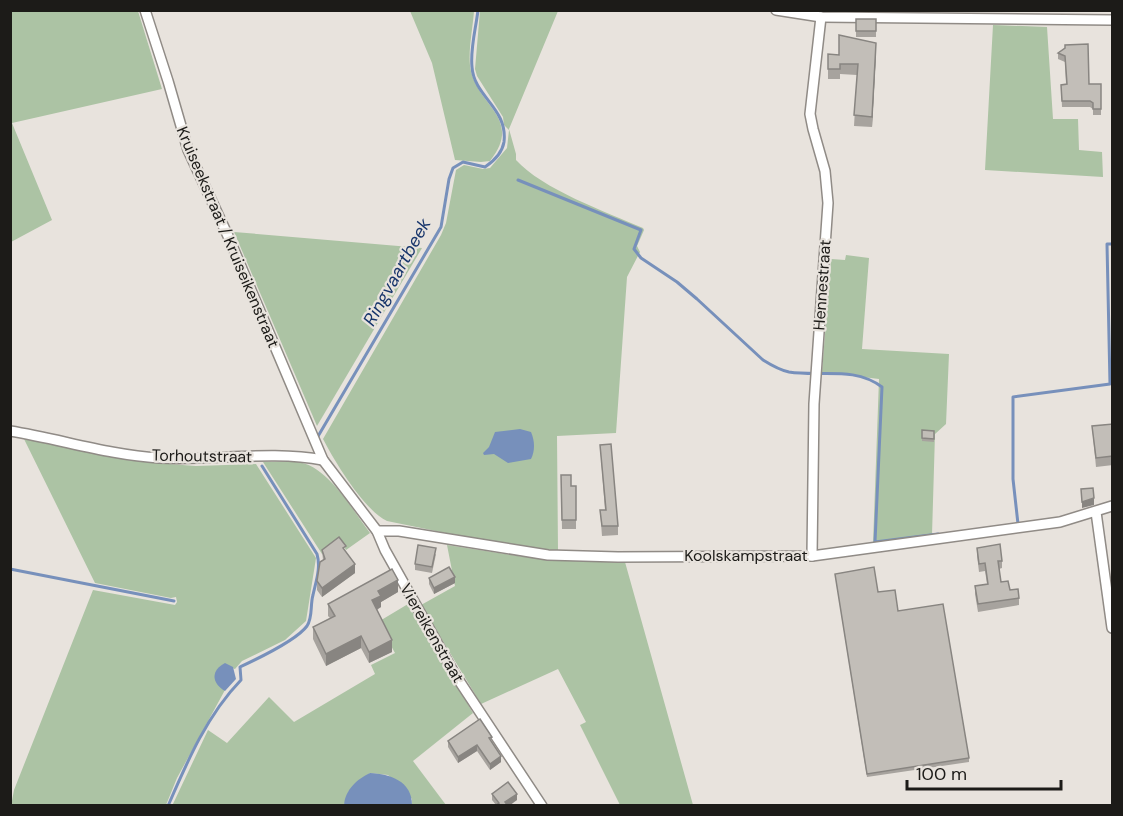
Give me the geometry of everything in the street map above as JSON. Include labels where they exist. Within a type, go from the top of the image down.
[{"type":"street","name":"Kruiseekstraat / Kruiseikenstraat","points":[[145,10],[188,150],[228,236],[323,460]]},
{"type":"street","points":[[776,10],[821,17],[1113,20]]},
{"type":"street","name":"Hennestraat","points":[[812,556],[814,405],[828,203],[825,171],[810,114],[821,17]]},
{"type":"street","name":"Torhoutstraat","points":[[10,430],[155,458],[197,460],[305,456],[323,460]]},
{"type":"street","name":"Viereikenstraat","points":[[323,460],[377,531],[454,673],[542,806]]},
{"type":"street","name":"Koolskampstraat","points":[[377,531],[399,531],[548,555],[812,556],[1060,522],[1113,506]]},
{"type":"street","points":[[1096,512],[1113,628]]},
{"type":"green space","points":[[11,11],[138,11],[162,89],[12,123],[52,220],[11,242]]},
{"type":"green space","points":[[410,11],[474,11],[470,49],[471,71],[475,83],[501,124],[502,134],[499,147],[490,161],[455,160],[432,63]]},
{"type":"green space","points":[[480,11],[558,11],[509,129],[516,160],[527,171],[558,190],[644,230],[637,246],[640,252],[627,277],[616,433],[557,436],[558,551],[480,540],[387,521],[369,507],[360,496],[342,472],[323,439],[441,235],[446,223],[456,170],[464,165],[490,168],[507,148],[509,130],[504,125],[503,117],[475,69]]},
{"type":"green space","points":[[993,25],[1047,27],[1053,119],[1078,119],[1079,150],[1102,152],[1103,177],[985,170]]},
{"type":"green space","points":[[234,232],[422,248],[317,426]]},
{"type":"green space","points":[[846,255],[869,258],[862,349],[949,354],[946,424],[935,434],[932,535],[873,544],[879,379],[822,372],[831,259],[845,260]]},
{"type":"green space","points":[[24,439],[155,463],[196,466],[256,464],[316,558],[306,621],[285,640],[242,661],[235,669],[228,667],[225,690],[177,778],[166,805],[11,806],[14,790],[93,590],[175,605],[177,602],[176,597],[171,598],[95,583]]},
{"type":"green space","points":[[263,462],[297,462],[319,471],[339,490],[370,533],[346,550],[341,541],[322,554]]},
{"type":"green space","points":[[447,545],[524,557],[625,562],[693,805],[620,805],[580,725],[586,722],[558,669],[481,704],[421,605],[455,586]]},
{"type":"green space","points":[[408,604],[473,713],[413,761],[446,805],[412,805],[412,799],[388,775],[370,773],[349,791],[344,805],[172,806],[208,730],[227,743],[269,697],[294,722],[375,674],[371,665],[395,653],[378,622]]},
{"type":"water","points":[[520,429],[531,432],[534,449],[531,459],[508,463],[494,454],[484,455],[495,432]]},
{"type":"water","points":[[225,663],[233,667],[236,679],[225,691],[220,688],[214,677],[217,669]]},
{"type":"water","points":[[370,773],[398,780],[408,790],[412,805],[344,805],[353,786]]},
{"type":"building","points":[[856,19],[876,19],[876,31],[856,31]]},
{"type":"building","points":[[839,35],[876,43],[872,117],[854,115],[858,64],[840,64],[840,69],[828,69],[828,54],[839,55]]},
{"type":"building","points":[[1088,44],[1089,84],[1101,84],[1101,109],[1093,109],[1093,103],[1090,101],[1062,101],[1061,85],[1067,84],[1065,56],[1058,53],[1065,48],[1065,45]]},
{"type":"building","points":[[1113,424],[1113,456],[1096,458],[1092,426]]},
{"type":"building","points":[[922,430],[934,431],[934,439],[922,438]]},
{"type":"building","points":[[611,444],[618,526],[602,526],[600,510],[606,510],[600,445]]},
{"type":"building","points":[[561,475],[571,475],[571,486],[576,486],[576,520],[562,520]]},
{"type":"building","points":[[1093,488],[1094,498],[1082,502],[1081,489]]},
{"type":"building","points":[[339,537],[346,546],[343,548],[355,564],[322,588],[317,581],[320,562],[325,559],[322,550]]},
{"type":"building","points":[[1000,544],[1002,561],[998,561],[1001,582],[1008,581],[1010,590],[1018,589],[1019,598],[978,604],[975,586],[988,584],[985,563],[979,564],[977,548]]},
{"type":"building","points":[[418,545],[436,548],[432,567],[415,564]]},
{"type":"building","points":[[449,567],[455,577],[434,588],[429,578]]},
{"type":"building","points":[[874,567],[878,592],[895,590],[898,611],[943,604],[969,758],[867,774],[835,574]]},
{"type":"building","points":[[392,569],[398,580],[378,591],[381,596],[372,600],[392,640],[369,652],[361,636],[326,654],[313,627],[335,616],[328,604]]},
{"type":"building","points":[[480,719],[501,756],[490,764],[477,745],[458,757],[448,741]]},
{"type":"building","points":[[508,782],[517,794],[505,802],[508,806],[495,806],[499,803],[492,794]]},
{"type":"waterway","name":"Ringvaartbeek","points":[[317,438],[441,227],[453,168],[463,162],[485,167],[497,157],[503,146],[504,130],[501,120],[478,87],[472,67],[472,46],[478,10]]},
{"type":"waterway","points":[[518,180],[641,230],[634,249],[641,258],[677,282],[763,360],[789,372],[849,374],[860,376],[882,387],[875,542],[938,534]]},
{"type":"waterway","points":[[1016,524],[1018,524],[1013,479],[1013,397],[1110,384],[1107,244],[1112,244]]},
{"type":"waterway","points":[[168,806],[190,756],[208,724],[241,680],[240,667],[294,638],[302,632],[310,619],[317,580],[317,554],[262,466]]},
{"type":"waterway","points":[[10,569],[174,601]]}]
